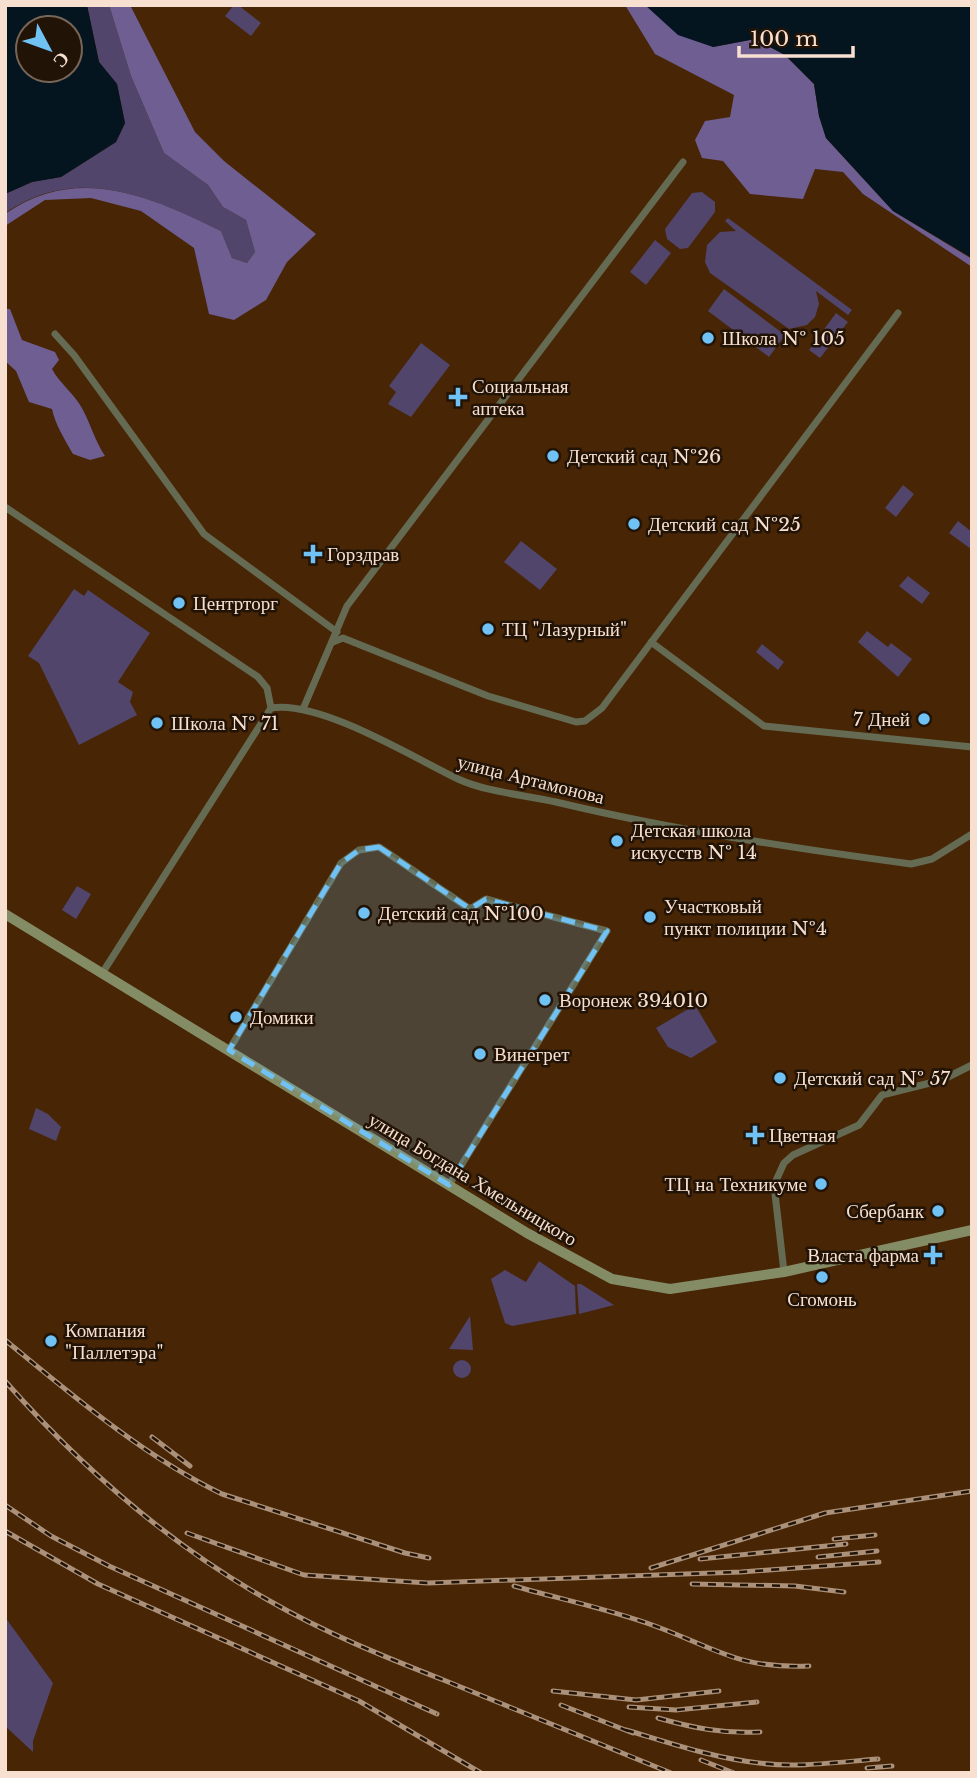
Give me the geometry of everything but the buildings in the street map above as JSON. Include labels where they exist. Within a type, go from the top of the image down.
[{"type":"main road","name":"улица Богдана Хмельницкого","points":[[5,914],[572,1260],[628,1284],[652,1289],[684,1289],[784,1272],[972,1230]]},
{"type":"street","points":[[303,709],[347,606],[683,162]]},
{"type":"street","points":[[333,642],[343,638],[488,696],[576,722],[591,717],[602,708],[898,313]]},
{"type":"street","points":[[55,334],[75,355],[204,534],[337,632]]},
{"type":"street","points":[[5,507],[258,677],[267,688],[271,708],[103,972]]},
{"type":"street","points":[[651,642],[764,726],[972,747]]},
{"type":"street","name":"улица Артамонова","points":[[271,708],[303,709],[341,723],[462,781],[659,827],[911,864],[932,859],[972,834]]},
{"type":"street","points":[[229,1050],[341,863],[359,850],[379,847],[470,909],[486,899],[607,931],[449,1185]]},
{"type":"street","points":[[784,1272],[774,1185],[784,1163],[793,1155],[859,1125],[874,1101],[882,1095],[942,1080],[972,1065]]},
{"type":"highlighted area","points":[[379,847],[470,909],[486,899],[607,931],[449,1185],[229,1050],[341,863],[359,850]]},
{"type":"shaded area","points":[[87,5],[109,5],[131,76],[164,153],[208,185],[223,207],[246,220],[255,252],[247,263],[232,258],[221,231],[168,207],[114,190],[60,190],[32,198],[5,213],[5,194],[32,182],[61,177],[116,142],[125,123],[117,84],[99,62]]},
{"type":"shaded area","points":[[109,5],[130,5],[195,132],[224,161],[316,234],[287,262],[266,300],[234,320],[209,314],[194,248],[141,211],[91,198],[45,200],[5,226],[5,214],[32,199],[60,190],[87,188],[141,197],[221,231],[232,258],[247,263],[255,252],[246,220],[223,207],[208,185],[164,153],[131,76]]},
{"type":"shaded area","points":[[234,5],[238,5],[261,23],[251,36],[225,16]]},
{"type":"shaded area","points":[[625,5],[646,5],[713,47],[755,39],[785,55],[814,84],[826,138],[893,211],[972,259],[972,267],[863,194],[843,172],[815,169],[803,199],[750,194],[723,161],[702,158],[695,140],[705,121],[730,117],[734,95],[655,54]]},
{"type":"shaded area","points":[[702,192],[715,202],[715,212],[688,248],[680,249],[667,239],[665,229],[692,193]]},
{"type":"shaded area","points":[[728,218],[852,310],[848,315],[816,291],[819,304],[815,317],[807,325],[789,329],[710,273],[705,262],[707,245],[720,232],[736,231],[725,221]]},
{"type":"shaded area","points":[[655,240],[671,253],[646,285],[630,272]]},
{"type":"shaded area","points":[[724,289],[785,335],[769,357],[708,311]]},
{"type":"shaded area","points":[[5,309],[10,309],[22,340],[55,352],[59,360],[52,369],[80,404],[105,456],[90,460],[73,454],[52,409],[29,402],[16,371],[5,361]]},
{"type":"shaded area","points":[[836,313],[848,322],[820,358],[809,350]]},
{"type":"shaded area","points":[[421,343],[450,365],[411,417],[388,404],[396,392],[389,386]]},
{"type":"shaded area","points":[[903,485],[914,494],[896,517],[885,508]]},
{"type":"shaded area","points":[[958,521],[972,532],[971,549],[949,533]]},
{"type":"shaded area","points":[[521,541],[557,569],[540,590],[504,562]]},
{"type":"shaded area","points":[[908,576],[930,593],[922,604],[899,586]]},
{"type":"shaded area","points":[[74,589],[84,596],[88,590],[150,633],[118,682],[133,692],[130,702],[137,715],[79,745],[39,663],[28,656]]},
{"type":"shaded area","points":[[867,631],[888,647],[891,643],[912,659],[898,677],[858,642]]},
{"type":"shaded area","points":[[762,644],[784,662],[778,670],[756,652]]},
{"type":"shaded area","points":[[77,886],[91,894],[76,919],[62,910]]},
{"type":"shaded area","points":[[695,1005],[717,1042],[691,1058],[668,1047],[656,1028]]},
{"type":"shaded area","points":[[36,1108],[48,1114],[61,1127],[56,1141],[29,1129]]},
{"type":"shaded area","points":[[539,1261],[575,1286],[576,1314],[512,1326],[505,1323],[491,1279],[505,1270],[526,1282]]},
{"type":"shaded area","points":[[577,1284],[581,1284],[614,1305],[579,1314]]},
{"type":"shaded area","points":[[470,1316],[473,1350],[449,1349]]},
{"type":"shaded area","points":[[462,1360],[468,1363],[471,1369],[468,1375],[462,1378],[456,1375],[453,1369],[456,1363]]},
{"type":"shaded area","points":[[5,1617],[53,1683],[33,1741],[33,1752],[5,1726]]},
{"type":"water","points":[[5,5],[87,5],[99,62],[117,84],[125,123],[116,142],[61,177],[32,182],[5,194]]},
{"type":"water","points":[[645,5],[972,5],[972,258],[893,211],[826,138],[814,84],[785,55],[755,39],[713,47],[678,35]]},
{"type":"railway","points":[[5,1340],[136,1443],[222,1494],[405,1553],[429,1558]]},
{"type":"railway","points":[[5,1381],[64,1444],[127,1502],[195,1554],[268,1600],[378,1654],[671,1773]]},
{"type":"railway","points":[[152,1437],[190,1466]]},
{"type":"railway","points":[[651,1568],[825,1513],[972,1491]]},
{"type":"railway","points":[[5,1505],[51,1536],[109,1566],[437,1714]]},
{"type":"railway","points":[[5,1531],[98,1584],[359,1701],[481,1773]]},
{"type":"railway","points":[[187,1533],[304,1575],[428,1583],[741,1572],[879,1562]]},
{"type":"railway","points":[[834,1539],[875,1535]]},
{"type":"railway","points":[[700,1559],[846,1544]]},
{"type":"railway","points":[[818,1557],[877,1551]]},
{"type":"railway","points":[[692,1584],[795,1586],[844,1592]]},
{"type":"railway","points":[[514,1586],[638,1620],[746,1661],[809,1666]]},
{"type":"railway","points":[[553,1691],[636,1700],[719,1691]]},
{"type":"railway","points":[[629,1707],[676,1710],[757,1702]]},
{"type":"railway","points":[[561,1705],[633,1733]]},
{"type":"railway","points":[[658,1718],[709,1730],[760,1732]]},
{"type":"railway","points":[[626,1730],[708,1754],[759,1763],[804,1765],[878,1759]]},
{"type":"railway","points":[[701,1760],[734,1773]]},
{"type":"railway","points":[[867,1768],[892,1766]]},
{"type":"place","name":"Школа № 105","points":[[708,338]]},
{"type":"place","name":"Социальная аптека","points":[[458,397]]},
{"type":"place","name":"Детский сад №26","points":[[553,456]]},
{"type":"place","name":"Детский сад №25","points":[[634,524]]},
{"type":"place","name":"Горздрав","points":[[313,554]]},
{"type":"place","name":"Центрторг","points":[[179,603]]},
{"type":"place","name":"ТЦ \"Лазурный\"","points":[[488,629]]},
{"type":"place","name":"7 Дней","points":[[924,719]]},
{"type":"place","name":"Школа № 71","points":[[157,723]]},
{"type":"place","name":"Детская школа искусств № 14","points":[[617,841]]},
{"type":"place","name":"Детский сад №100","points":[[364,913]]},
{"type":"place","name":"Участковый пункт полиции №4","points":[[650,917]]},
{"type":"place","name":"Воронеж 394010","points":[[545,1000]]},
{"type":"place","name":"Домики","points":[[236,1017]]},
{"type":"place","name":"Винегрет","points":[[480,1054]]},
{"type":"place","name":"Детский сад № 57","points":[[780,1078]]},
{"type":"place","name":"Цветная","points":[[755,1135]]},
{"type":"place","name":"ТЦ на Техникуме","points":[[821,1184]]},
{"type":"place","name":"Сбербанк","points":[[938,1211]]},
{"type":"place","name":"Власта фарма","points":[[933,1255]]},
{"type":"place","name":"Сгомонь","points":[[822,1277]]},
{"type":"place","name":"Компания \"Паллетэра\"","points":[[51,1341]]}]
